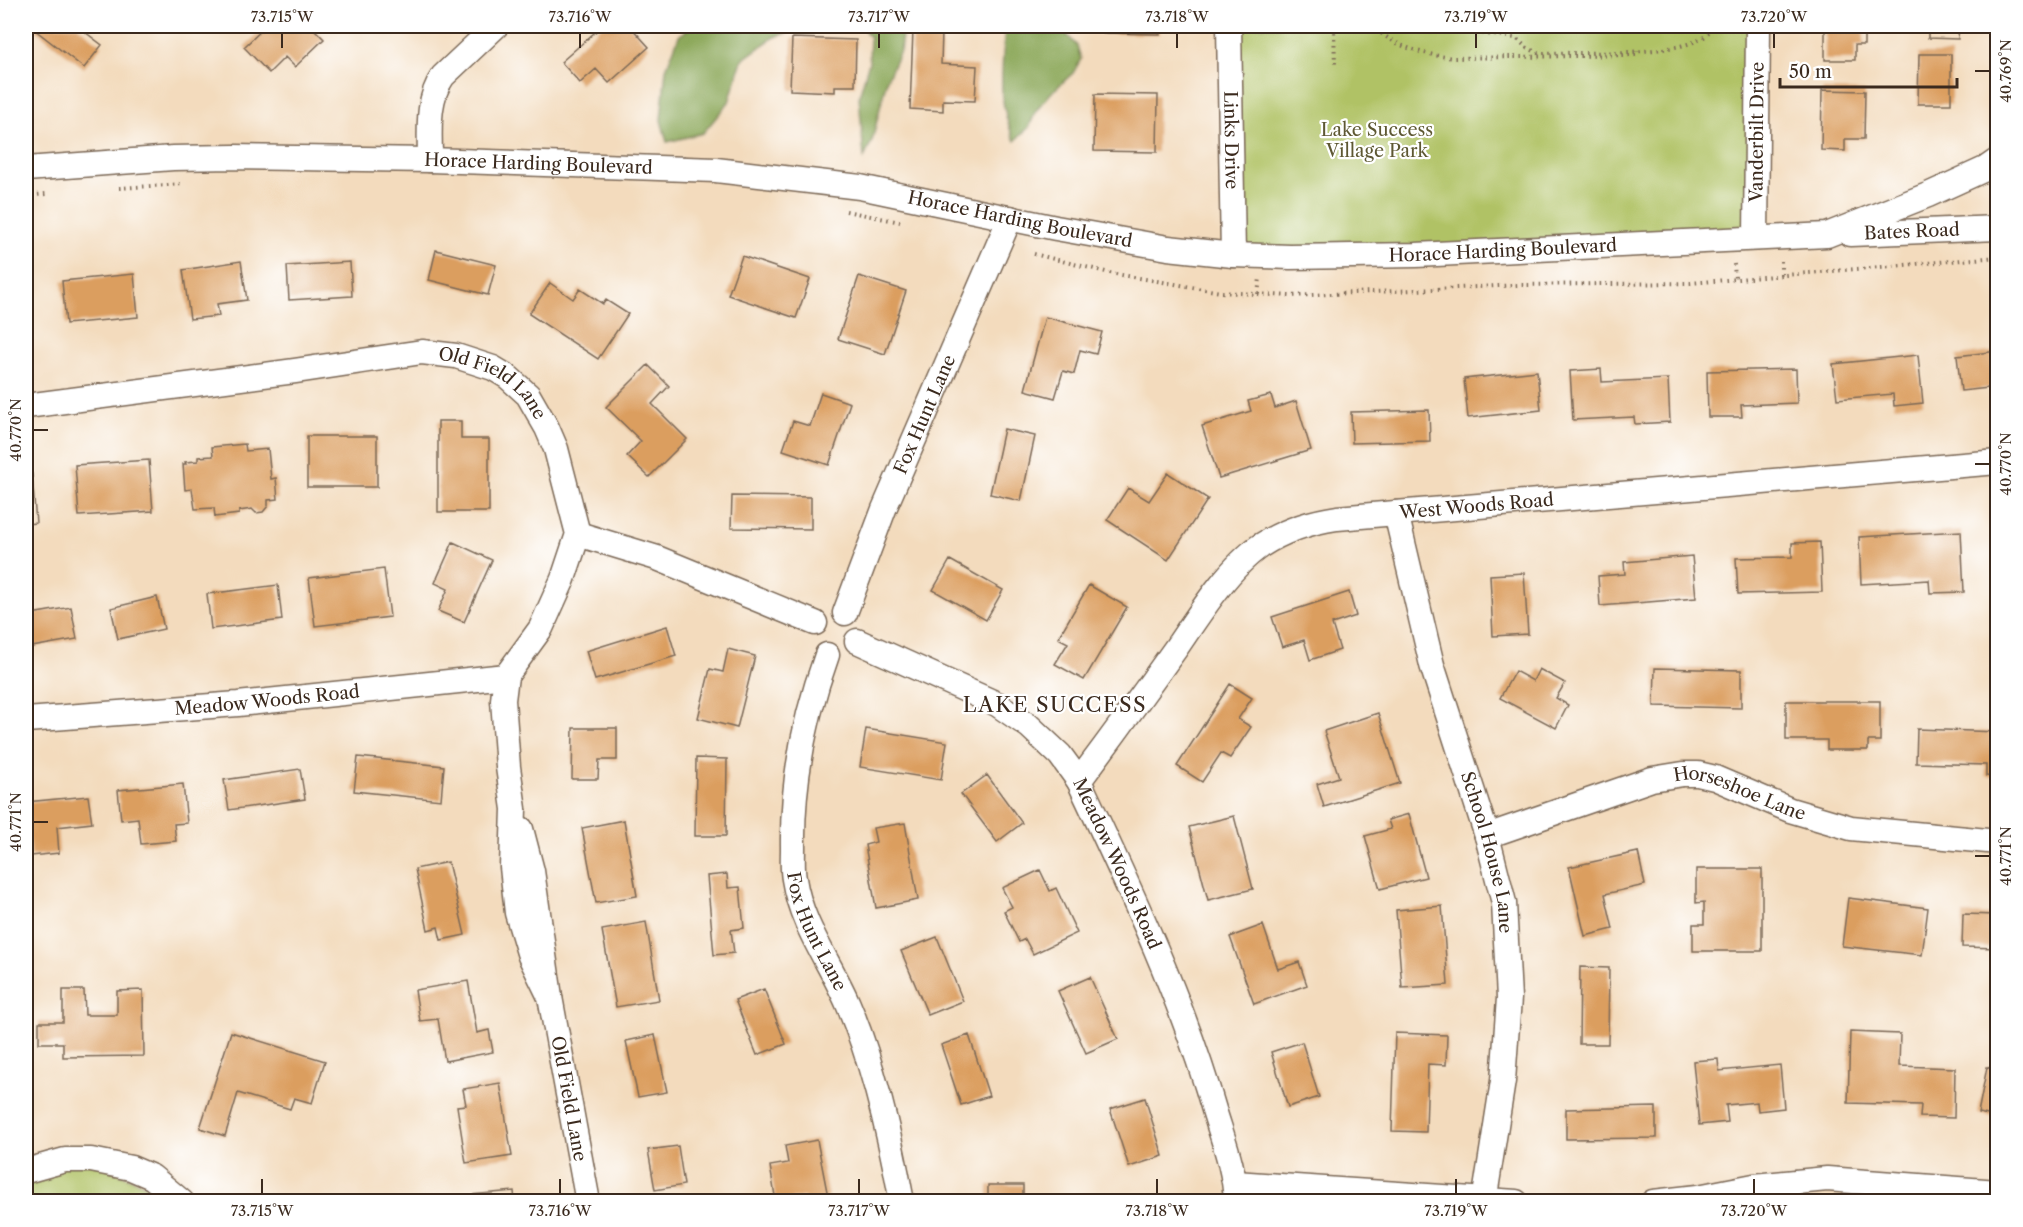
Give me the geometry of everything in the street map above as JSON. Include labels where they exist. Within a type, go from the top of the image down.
[{"type":"street","points":[[430,160],[430,114],[438,84],[443,76],[496,26]]},
{"type":"street","name":"Links Drive","points":[[1229,26],[1233,255]]},
{"type":"street","name":"Vanderbilt Drive","points":[[1756,238],[1758,26]]},
{"type":"street","name":"Horace Harding Boulevard","points":[[26,168],[234,157],[430,160],[716,170],[860,187],[1168,248],[1233,255],[1416,255],[1827,235],[1928,195],[1985,169],[1998,160]]},
{"type":"street","name":"Fox Hunt Lane","points":[[845,613],[884,509],[1010,218]]},
{"type":"street","name":"Bates Road","points":[[1827,235],[1998,228]]},
{"type":"street","name":"Old Field Lane","points":[[26,406],[295,371],[409,353],[438,352],[456,356],[493,368],[508,377],[528,395],[543,420],[556,449],[578,534]]},
{"type":"street","name":"West Woods Road","points":[[1079,781],[1209,601],[1244,558],[1276,537],[1318,521],[1998,462]]},
{"type":"street","name":"School House Lane","points":[[1396,513],[1432,665],[1486,836],[1504,903],[1509,998],[1503,1081],[1484,1200]]},
{"type":"street","points":[[506,676],[541,628],[563,579],[578,534],[657,558],[815,623]]},
{"type":"street","points":[[831,611],[845,613],[858,628],[857,641],[848,653],[834,657],[827,655],[815,645],[813,630],[815,623],[819,617],[831,611]]},
{"type":"street","name":"Meadow Woods Road","points":[[857,641],[997,704],[1037,733],[1060,755],[1079,781],[1141,913],[1179,1009],[1208,1087],[1236,1192]]},
{"type":"street","name":"Fox Hunt Lane","points":[[827,655],[817,683],[801,750],[793,822],[794,878],[803,915],[848,1004],[880,1096],[902,1202]]},
{"type":"street","name":"Old Field Lane","points":[[506,676],[503,700],[504,726],[514,809],[532,871],[550,997],[588,1202]]},
{"type":"street","name":"Meadow Woods Road","points":[[26,720],[238,704],[506,676]]},
{"type":"street","name":"Horseshoe Lane","points":[[1486,836],[1652,779],[1690,774],[1715,778],[1790,810],[1851,828],[1998,842]]},
{"type":"street","points":[[26,1171],[65,1160],[91,1160],[131,1168],[152,1177],[182,1202]]},
{"type":"street","points":[[1653,1202],[1698,1197],[1754,1186],[1827,1179],[1998,1192]]},
{"type":"street","points":[[1236,1192],[1516,1202]]},
{"type":"path","points":[[1311,26],[1320,26]]},
{"type":"path","points":[[1335,26],[1335,66]]},
{"type":"path","points":[[1372,26],[1388,40],[1416,51],[1454,58],[1637,55],[1637,51]]},
{"type":"path","points":[[1429,26],[1516,38],[1526,47],[1538,53],[1637,51],[1680,47],[1706,36],[1712,26]]},
{"type":"path","points":[[118,188],[189,183]]},
{"type":"path","points":[[844,211],[901,222]]},
{"type":"path","points":[[1034,254],[1110,273],[1210,290],[1290,296],[1519,285],[1691,283],[1998,257]]},
{"type":"path","points":[[1781,260],[1781,275]]},
{"type":"path","points":[[1734,264],[1735,279]]},
{"type":"green space","points":[[692,26],[807,26],[774,37],[742,60],[729,102],[703,133],[667,142],[661,120],[666,69],[679,36]]},
{"type":"green space","points":[[862,26],[903,26],[900,51],[887,79],[872,141],[864,158],[859,96],[869,62],[870,38]]},
{"type":"green space","points":[[1005,26],[1059,26],[1077,46],[1081,59],[1073,73],[1051,93],[1036,111],[1029,127],[1015,141],[1003,97]]},
{"type":"green space","name":"Lake Success Village Park","points":[[1229,26],[1758,26],[1756,239],[1233,255]]},
{"type":"green space","points":[[91,1160],[182,1202],[26,1202],[26,1171]]},
{"type":"building","points":[[30,26],[77,26],[102,45],[84,68]]},
{"type":"building","points":[[266,26],[311,26],[324,39],[295,67],[285,57],[269,73],[244,47]]},
{"type":"building","points":[[602,26],[630,26],[649,47],[609,83],[596,69],[580,83],[561,62]]},
{"type":"building","points":[[1103,26],[1160,26],[1160,34],[1102,33]]},
{"type":"building","points":[[1825,26],[1864,26],[1864,45],[1855,45],[1855,60],[1825,60]]},
{"type":"building","points":[[1928,26],[1959,26],[1958,39],[1928,38]]},
{"type":"building","points":[[913,30],[942,32],[941,64],[977,66],[975,101],[943,100],[943,111],[910,109]]},
{"type":"building","points":[[792,38],[856,40],[855,86],[835,86],[835,92],[790,90]]},
{"type":"building","points":[[1919,54],[1951,54],[1951,104],[1918,104]]},
{"type":"building","points":[[1822,90],[1865,91],[1864,139],[1845,139],[1845,151],[1821,150]]},
{"type":"building","points":[[1095,94],[1158,95],[1157,152],[1094,151]]},
{"type":"building","points":[[436,250],[496,265],[488,295],[429,280]]},
{"type":"building","points":[[742,256],[810,279],[796,318],[728,295]]},
{"type":"building","points":[[241,261],[247,300],[217,304],[219,316],[190,319],[183,270]]},
{"type":"building","points":[[350,262],[352,296],[289,300],[287,266]]},
{"type":"building","points":[[134,274],[138,317],[66,324],[62,281]]},
{"type":"building","points":[[859,276],[906,291],[885,354],[838,339]]},
{"type":"building","points":[[550,283],[573,299],[580,289],[603,304],[606,300],[628,314],[598,359],[529,314]]},
{"type":"building","points":[[1045,317],[1102,332],[1096,354],[1080,350],[1074,374],[1063,371],[1055,398],[1025,390]]},
{"type":"building","points":[[1998,351],[1998,387],[1961,391],[1957,356]]},
{"type":"building","points":[[1918,355],[1923,403],[1894,406],[1893,394],[1837,399],[1833,364]]},
{"type":"building","points":[[648,365],[669,386],[652,404],[687,439],[649,477],[627,456],[641,441],[606,407]]},
{"type":"building","points":[[1601,369],[1602,382],[1668,379],[1670,422],[1635,424],[1634,417],[1573,420],[1570,371]]},
{"type":"building","points":[[1796,369],[1797,403],[1741,405],[1742,417],[1708,417],[1707,371]]},
{"type":"building","points":[[1537,371],[1541,410],[1468,418],[1464,379]]},
{"type":"building","points":[[821,393],[850,403],[829,465],[783,450],[793,421],[810,426]]},
{"type":"building","points":[[1271,395],[1275,408],[1296,401],[1311,450],[1219,478],[1202,426],[1251,411],[1248,401]]},
{"type":"building","points":[[1429,410],[1430,441],[1352,443],[1351,412]]},
{"type":"building","points":[[438,421],[461,421],[461,439],[489,439],[489,512],[438,512]]},
{"type":"building","points":[[1004,429],[1035,436],[1021,501],[990,494]]},
{"type":"building","points":[[307,436],[377,436],[377,487],[307,487]]},
{"type":"building","points":[[245,444],[246,451],[268,449],[271,479],[276,478],[278,499],[268,500],[268,506],[263,512],[256,513],[252,509],[239,511],[239,514],[215,517],[214,508],[195,509],[192,489],[185,490],[183,464],[198,461],[198,457],[213,456],[212,447]]},
{"type":"building","points":[[149,460],[153,511],[79,516],[75,465]]},
{"type":"building","points":[[1168,473],[1208,499],[1168,560],[1107,520],[1128,488],[1149,501]]},
{"type":"building","points":[[26,474],[32,474],[36,523],[26,524]]},
{"type":"building","points":[[732,496],[811,497],[811,529],[731,528]]},
{"type":"building","points":[[1961,531],[1964,592],[1930,593],[1929,580],[1861,584],[1859,537]]},
{"type":"building","points":[[453,542],[492,560],[464,622],[438,611],[448,589],[435,583]]},
{"type":"building","points":[[1820,542],[1822,592],[1738,594],[1736,558],[1792,557],[1792,543]]},
{"type":"building","points":[[1692,556],[1696,598],[1600,606],[1598,576],[1625,574],[1624,562]]},
{"type":"building","points":[[950,560],[1003,590],[986,620],[933,590]]},
{"type":"building","points":[[384,569],[390,617],[315,626],[309,578]]},
{"type":"building","points":[[1524,573],[1528,634],[1493,636],[1490,575]]},
{"type":"building","points":[[278,585],[282,620],[211,629],[207,594]]},
{"type":"building","points":[[1089,585],[1127,607],[1084,680],[1055,664],[1068,643],[1058,638]]},
{"type":"building","points":[[1349,592],[1356,616],[1332,624],[1340,650],[1310,660],[1304,640],[1282,647],[1272,617]]},
{"type":"building","points":[[157,597],[164,629],[118,639],[111,608]]},
{"type":"building","points":[[71,607],[77,639],[26,648],[26,615]]},
{"type":"building","points":[[667,626],[676,656],[595,680],[586,651]]},
{"type":"building","points":[[728,649],[755,656],[737,728],[698,718],[710,669],[723,672]]},
{"type":"building","points":[[1655,668],[1741,670],[1741,708],[1654,706]]},
{"type":"building","points":[[1539,669],[1565,683],[1556,698],[1568,705],[1556,728],[1500,698],[1515,671],[1533,681]]},
{"type":"building","points":[[1230,684],[1252,698],[1238,719],[1251,727],[1230,758],[1221,753],[1202,782],[1177,766]]},
{"type":"building","points":[[1786,701],[1880,701],[1880,741],[1868,741],[1868,750],[1827,750],[1827,740],[1786,740]]},
{"type":"building","points":[[1378,713],[1400,783],[1324,807],[1317,784],[1339,777],[1324,731]]},
{"type":"building","points":[[573,728],[617,728],[617,760],[599,760],[598,779],[572,779]]},
{"type":"building","points":[[866,729],[947,742],[941,780],[860,767]]},
{"type":"building","points":[[1917,729],[1998,732],[1998,777],[1986,776],[1986,765],[1916,763]]},
{"type":"building","points":[[358,757],[444,766],[441,800],[354,791]]},
{"type":"building","points":[[696,758],[727,759],[726,836],[695,836]]},
{"type":"building","points":[[300,769],[305,799],[229,810],[224,780]]},
{"type":"building","points":[[987,775],[1022,823],[997,842],[961,794]]},
{"type":"building","points":[[183,784],[187,823],[174,824],[176,841],[141,844],[138,818],[121,820],[118,790]]},
{"type":"building","points":[[88,796],[92,823],[57,827],[59,853],[31,856],[28,829],[26,830],[26,802]]},
{"type":"building","points":[[1409,814],[1426,877],[1380,889],[1365,836],[1391,829],[1388,820]]},
{"type":"building","points":[[1234,816],[1253,889],[1208,900],[1189,827]]},
{"type":"building","points":[[624,820],[637,896],[596,903],[582,828]]},
{"type":"building","points":[[905,823],[918,900],[876,908],[865,845],[876,842],[873,828]]},
{"type":"building","points":[[1638,852],[1645,885],[1605,894],[1613,929],[1585,936],[1569,867]]},
{"type":"building","points":[[448,862],[465,935],[441,940],[438,927],[428,930],[415,869]]},
{"type":"building","points":[[1696,869],[1762,869],[1762,951],[1693,951],[1693,924],[1704,924],[1704,902],[1696,903]]},
{"type":"building","points":[[1040,870],[1050,891],[1056,888],[1077,933],[1033,954],[1025,939],[1019,942],[1004,911],[1012,907],[1002,888]]},
{"type":"building","points":[[727,874],[728,888],[740,887],[744,928],[731,930],[734,953],[714,955],[707,876]]},
{"type":"building","points":[[1848,898],[1928,908],[1922,955],[1842,946]]},
{"type":"building","points":[[1442,906],[1448,985],[1402,988],[1396,910]]},
{"type":"building","points":[[1963,914],[1998,915],[1998,948],[1962,947]]},
{"type":"building","points":[[646,922],[659,1000],[616,1007],[602,930]]},
{"type":"building","points":[[1263,925],[1278,969],[1299,962],[1307,985],[1254,1004],[1230,937]]},
{"type":"building","points":[[937,937],[963,1001],[928,1015],[901,951]]},
{"type":"building","points":[[1580,967],[1609,968],[1608,1044],[1579,1044]]},
{"type":"building","points":[[1090,977],[1118,1039],[1086,1053],[1058,991]]},
{"type":"building","points":[[468,981],[477,1033],[489,1030],[493,1052],[445,1061],[438,1019],[420,1021],[415,990]]},
{"type":"building","points":[[764,989],[786,1044],[757,1055],[735,1000]]},
{"type":"building","points":[[63,990],[84,990],[85,1015],[117,1015],[117,991],[143,990],[144,1056],[63,1057],[63,1043],[39,1043],[39,1022],[63,1022]]},
{"type":"building","points":[[231,1032],[325,1061],[312,1103],[294,1098],[290,1109],[238,1093],[225,1136],[200,1128]]},
{"type":"building","points":[[1850,1032],[1900,1034],[1899,1066],[1955,1068],[1954,1118],[1920,1117],[1921,1105],[1848,1103]]},
{"type":"building","points":[[1395,1033],[1447,1035],[1446,1065],[1428,1064],[1426,1132],[1392,1131]]},
{"type":"building","points":[[655,1035],[667,1092],[638,1097],[626,1041]]},
{"type":"building","points":[[969,1035],[989,1096],[961,1105],[941,1045]]},
{"type":"building","points":[[1302,1042],[1319,1097],[1288,1107],[1271,1052]]},
{"type":"building","points":[[1718,1059],[1719,1071],[1780,1065],[1784,1108],[1758,1111],[1757,1102],[1726,1105],[1728,1122],[1699,1125],[1693,1061]]},
{"type":"building","points":[[1987,1067],[1998,1069],[1998,1117],[1978,1113]]},
{"type":"building","points":[[500,1083],[512,1156],[466,1163],[457,1106],[466,1105],[463,1089]]},
{"type":"building","points":[[1145,1098],[1163,1156],[1129,1167],[1110,1109]]},
{"type":"building","points":[[1656,1107],[1656,1138],[1566,1139],[1566,1109]]},
{"type":"building","points":[[817,1140],[829,1202],[805,1202],[804,1197],[776,1202],[770,1166],[788,1163],[785,1146]]},
{"type":"building","points":[[678,1146],[684,1185],[655,1190],[648,1150]]},
{"type":"building","points":[[988,1185],[1023,1185],[1023,1202],[988,1202]]},
{"type":"building","points":[[514,1191],[515,1202],[460,1202],[459,1196]]},
{"type":"building","points":[[1136,1198],[1172,1198],[1172,1202],[1136,1202]]},
{"type":"district","name":"LAKE SUCCESS","points":[[1055,705]]}]
